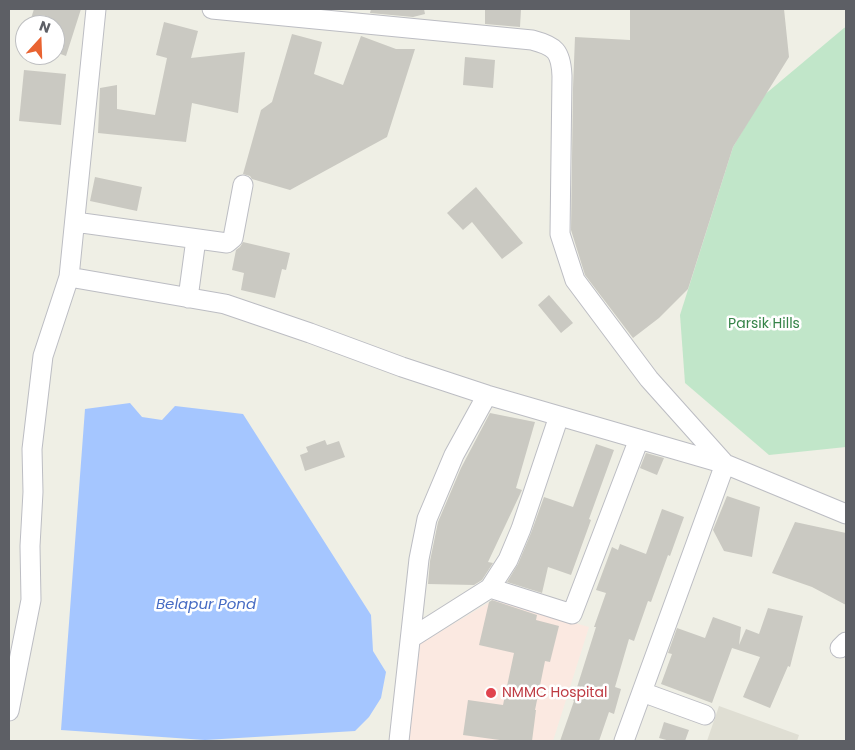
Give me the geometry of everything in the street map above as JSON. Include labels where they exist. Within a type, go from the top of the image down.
[{"type":"street","points":[[9,711],[30,600],[32,449],[43,356],[69,277],[96,9]]},
{"type":"street","points":[[212,9],[532,40],[546,44],[555,50],[560,57],[562,70],[560,234],[575,280],[648,379],[725,464]]},
{"type":"street","points":[[75,222],[227,243],[233,238],[243,185]]},
{"type":"street","points":[[188,298],[196,239]]},
{"type":"street","points":[[69,277],[225,304],[487,395],[725,464],[846,514]]},
{"type":"street","points":[[399,741],[419,559],[427,519],[454,455],[487,395]]},
{"type":"street","points":[[411,638],[490,588],[508,560],[521,529],[559,416]]},
{"type":"street","points":[[490,588],[572,614],[639,439]]},
{"type":"street","points":[[624,741],[725,464]]},
{"type":"street","points":[[642,692],[705,715]]},
{"type":"shaded area","name":"NMMC Hospital","points":[[493,600],[589,627],[553,741],[409,741],[420,644]]},
{"type":"shaded area","points":[[719,706],[799,735],[797,741],[707,741]]},
{"type":"green space","name":"Parsik Hills","points":[[846,27],[846,447],[769,455],[685,383],[680,315],[733,147],[763,96]]},
{"type":"water","name":"Belapur Pond","points":[[130,403],[142,417],[162,420],[175,406],[243,414],[371,615],[373,651],[386,672],[381,698],[369,717],[355,731],[205,740],[61,730],[85,409]]},
{"type":"building","points":[[34,9],[81,9],[66,56],[65,15],[32,15]]},
{"type":"building","points":[[371,9],[424,9],[425,14],[413,17],[370,13]]},
{"type":"building","points":[[485,9],[521,9],[520,27],[485,24]]},
{"type":"building","points":[[630,9],[784,9],[789,57],[733,147],[688,289],[659,318],[633,338],[585,275],[571,230],[575,37],[630,40]]},
{"type":"building","points":[[164,22],[198,31],[191,58],[245,52],[238,113],[192,103],[186,142],[98,133],[100,88],[117,85],[117,109],[155,115],[167,58],[156,55]]},
{"type":"building","points":[[292,34],[322,42],[314,74],[343,85],[361,36],[396,49],[415,49],[387,137],[290,190],[252,179],[250,176],[243,174],[261,110],[272,102]]},
{"type":"building","points":[[465,57],[495,60],[493,88],[463,85]]},
{"type":"building","points":[[24,70],[66,74],[61,125],[19,121]]},
{"type":"building","points":[[95,177],[142,187],[137,211],[90,201]]},
{"type":"building","points":[[476,187],[523,243],[502,259],[472,222],[463,230],[447,213]]},
{"type":"building","points":[[243,242],[290,253],[286,270],[282,269],[275,298],[241,290],[244,273],[232,270],[236,250]]},
{"type":"building","points":[[549,295],[573,323],[561,333],[538,305]]},
{"type":"building","points":[[490,413],[535,422],[516,488],[522,490],[488,562],[493,563],[482,580],[474,585],[428,584],[430,561],[438,522],[461,468]]},
{"type":"building","points":[[325,440],[327,445],[339,441],[345,457],[305,471],[300,455],[308,452],[306,447]]},
{"type":"building","points":[[596,444],[614,450],[571,575],[548,567],[542,593],[507,582],[518,564],[544,497],[573,507]]},
{"type":"building","points":[[646,453],[664,458],[657,475],[640,468]]},
{"type":"building","points":[[727,496],[760,507],[752,557],[724,551],[713,530]]},
{"type":"building","points":[[662,509],[684,517],[651,602],[648,601],[634,641],[629,639],[615,687],[621,689],[614,714],[609,712],[599,741],[560,741],[606,593],[596,590],[612,547],[618,550],[620,544],[646,554]]},
{"type":"building","points":[[795,522],[846,533],[846,605],[812,587],[772,573]]},
{"type":"building","points":[[492,600],[537,615],[536,620],[559,626],[550,662],[545,661],[535,710],[532,741],[507,741],[463,735],[468,700],[503,705],[514,653],[479,645],[489,602]]},
{"type":"building","points":[[768,608],[803,616],[790,667],[788,666],[770,708],[743,697],[760,657],[732,648],[712,703],[661,684],[672,654],[668,653],[677,628],[705,638],[713,617],[741,627],[739,645],[746,629],[759,634]]},
{"type":"building","points":[[664,722],[689,730],[685,741],[670,741],[659,738]]},
{"type":"place","name":"NMMC Hospital","points":[[491,693]]}]
